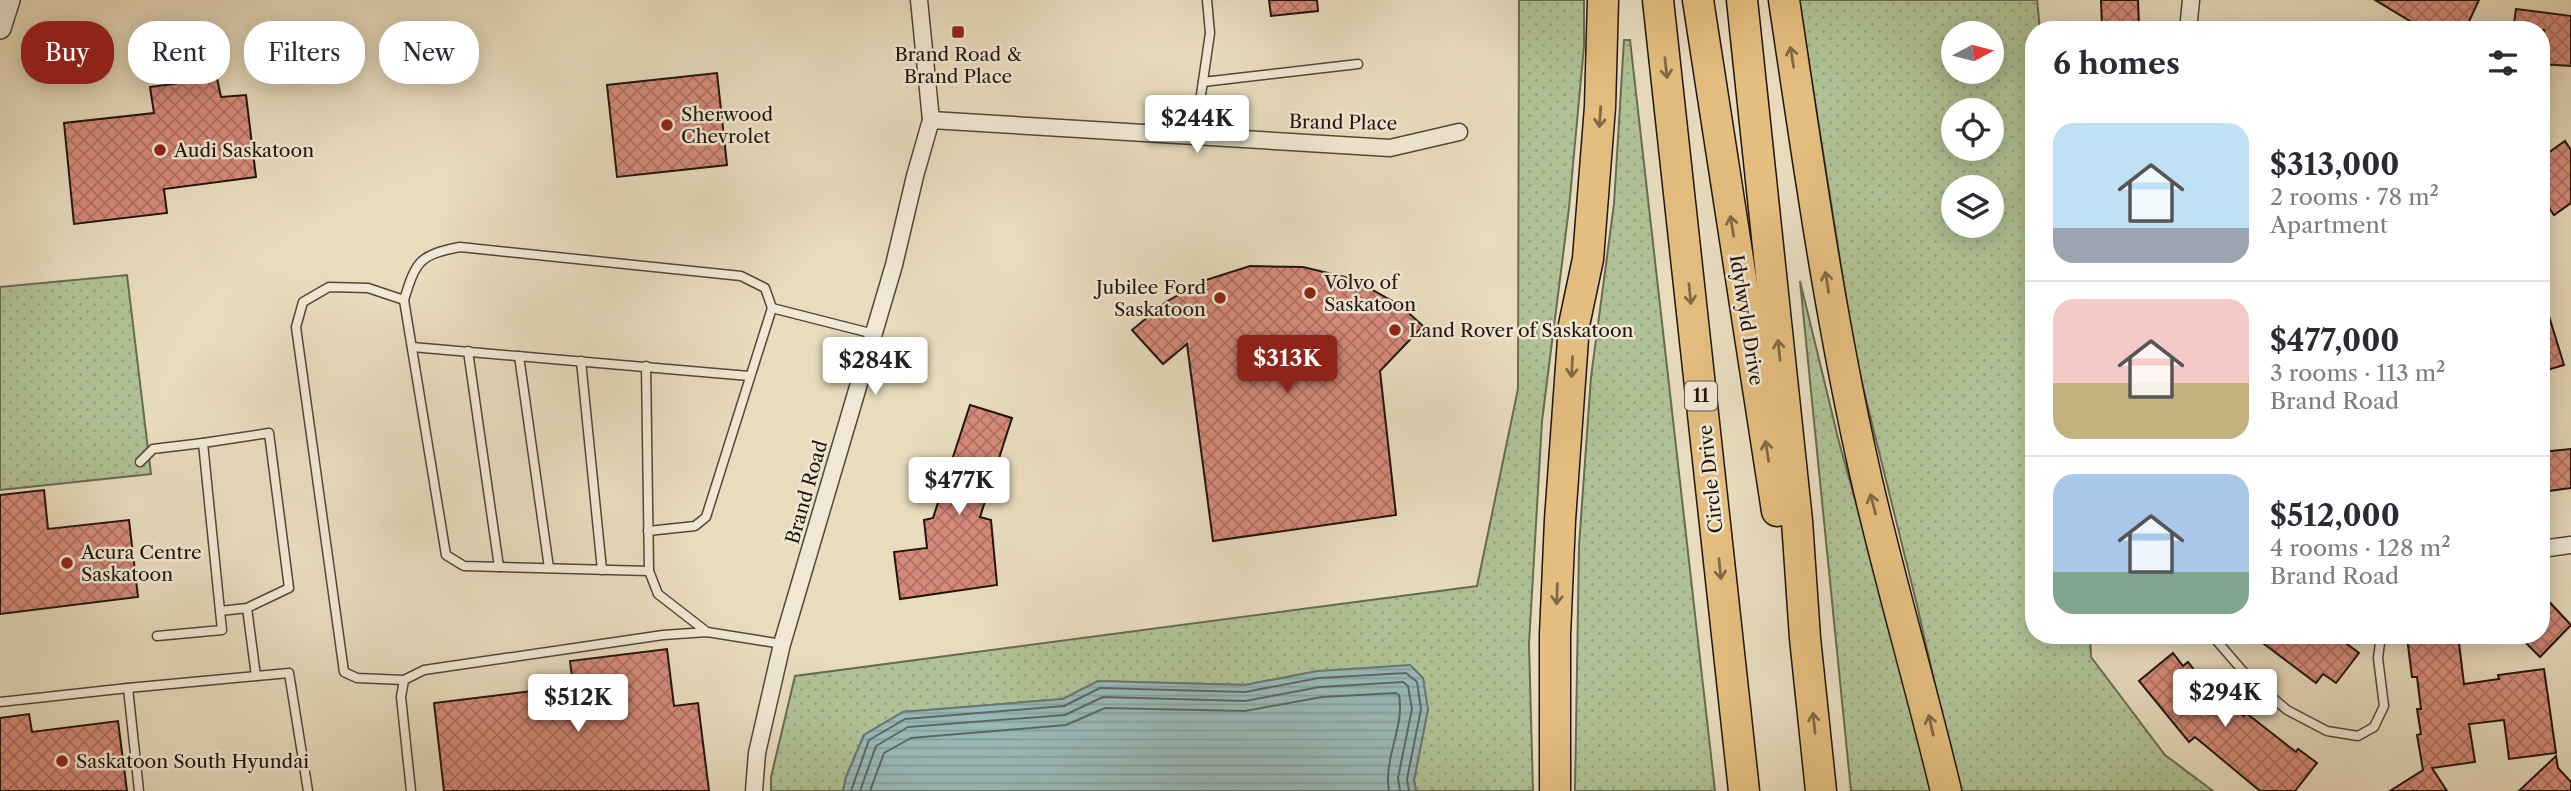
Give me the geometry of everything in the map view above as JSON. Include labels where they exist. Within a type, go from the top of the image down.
[{"type":"highway","points":[[1555,791],[1555,635],[1560,520],[1574,325],[1588,259],[1601,107],[1603,0]]},
{"type":"highway","name":"Circle Drive","points":[[1658,0],[1744,791]]},
{"type":"highway","name":"Idylwyld Drive","points":[[1698,0],[1779,524],[1805,638]]},
{"type":"highway","points":[[1742,0],[1797,521],[1805,638],[1821,791]]},
{"type":"highway","points":[[1784,0],[1830,304],[1866,478],[1924,695],[1946,791]]},
{"type":"street","points":[[0,28],[9,0]]},
{"type":"street","name":"Brand Road","points":[[754,791],[757,753],[782,644],[874,334],[931,120],[919,0]]},
{"type":"street","points":[[2189,21],[2191,0]]},
{"type":"street","name":"Brand Place","points":[[931,120],[1390,148],[1459,132]]},
{"type":"street","points":[[2550,548],[2571,545]]},
{"type":"lane","points":[[1195,136],[1210,33],[1207,0]]},
{"type":"lane","points":[[1203,82],[1358,64]]},
{"type":"lane","points":[[649,531],[695,526],[706,517],[772,308],[765,288],[741,276],[460,247],[435,252],[414,268],[404,300],[446,555],[464,566],[649,571]]},
{"type":"lane","points":[[404,300],[368,288],[329,288],[303,302],[296,327],[344,672],[357,678],[404,680],[424,670],[663,635],[707,632],[782,644]]},
{"type":"lane","points":[[772,308],[874,334]]},
{"type":"lane","points":[[412,346],[749,376]]},
{"type":"lane","points":[[468,351],[499,567]]},
{"type":"lane","points":[[519,356],[550,568]]},
{"type":"lane","points":[[580,361],[602,570]]},
{"type":"lane","points":[[646,366],[649,571],[658,594],[707,632]]},
{"type":"lane","points":[[140,462],[153,449],[269,433],[289,588],[247,608],[220,611]]},
{"type":"lane","points":[[157,636],[222,630],[203,443]]},
{"type":"lane","points":[[247,608],[256,676]]},
{"type":"lane","points":[[2220,644],[2248,677],[2287,710],[2327,731],[2358,736],[2374,727],[2384,706],[2378,657],[2380,644]]},
{"type":"lane","points":[[0,702],[289,673],[308,791]]},
{"type":"lane","points":[[404,680],[401,697],[411,791]]},
{"type":"lane","points":[[128,688],[139,791]]},
{"type":"green space","points":[[1519,0],[1584,0],[1584,46],[1569,208],[1542,421],[1529,644],[1533,791],[1416,791],[1414,780],[1428,709],[1318,671],[1245,685],[1098,681],[1063,699],[903,712],[864,735],[846,777],[843,791],[771,791],[771,777],[795,676],[1477,586],[1518,389]]},
{"type":"green space","points":[[1799,0],[2037,0],[2039,21],[2025,21],[2025,644],[2090,644],[2091,657],[2165,755],[2213,791],[1959,791],[1917,605],[1855,355]]},
{"type":"green space","points":[[1624,40],[1630,40],[1715,791],[1575,791],[1579,546],[1591,377],[1614,204]]},
{"type":"green space","points":[[127,275],[151,474],[0,490],[0,287]]},
{"type":"green space","points":[[1800,281],[1839,442],[1936,791],[1851,791]]},
{"type":"water","points":[[1410,665],[1423,678],[1428,709],[1414,780],[1416,791],[843,791],[846,777],[864,735],[903,712],[1063,699],[1098,681],[1245,685],[1318,671]]},
{"type":"building","points":[[1269,0],[1317,0],[1318,11],[1271,16]]},
{"type":"building","points":[[2101,0],[2138,0],[2139,21],[2102,21]]},
{"type":"building","points":[[2375,0],[2479,0],[2469,21],[2410,21]]},
{"type":"building","points":[[2516,9],[2571,16],[2571,66],[2550,65],[2550,21],[2514,21]]},
{"type":"building","name":"Sherwood Chevrolet","points":[[717,73],[727,165],[617,177],[607,85]]},
{"type":"building","name":"Audi Saskatoon","points":[[218,84],[221,97],[246,95],[256,177],[164,189],[167,213],[74,224],[64,123],[154,113],[150,87]]},
{"type":"building","points":[[2565,141],[2571,150],[2571,203],[2554,215],[2550,209],[2550,152]]},
{"type":"building","points":[[1250,266],[1303,267],[1353,279],[1401,306],[1423,326],[1380,371],[1396,515],[1213,541],[1187,344],[1163,364],[1132,330],[1166,302],[1203,281]]},
{"type":"building","points":[[2550,319],[2564,365],[2550,369]]},
{"type":"building","points":[[970,405],[1012,418],[980,517],[991,520],[997,585],[900,599],[894,552],[927,548],[924,520],[933,518]]},
{"type":"building","points":[[2571,449],[2571,488],[2550,491],[2550,451]]},
{"type":"building","name":"Acura Centre Saskatoon","points":[[44,490],[48,529],[129,520],[138,597],[0,614],[0,495]]},
{"type":"building","points":[[2550,603],[2571,625],[2540,657],[2527,644],[2550,644]]},
{"type":"building","points":[[2264,644],[2347,644],[2359,653],[2336,683],[2323,674],[2316,683]]},
{"type":"building","points":[[2408,644],[2459,644],[2464,684],[2499,679],[2498,675],[2544,669],[2556,753],[2509,759],[2504,720],[2469,724],[2475,762],[2432,768],[2447,791],[2390,791],[2423,770],[2417,735],[2421,734],[2417,709],[2421,709],[2417,677],[2412,677]]},
{"type":"building","points":[[667,649],[674,706],[698,703],[709,791],[444,791],[434,703],[573,686],[570,661]]},
{"type":"building","points":[[2173,653],[2183,666],[2188,662],[2204,683],[2209,680],[2228,704],[2244,716],[2246,713],[2296,752],[2298,749],[2317,763],[2295,791],[2260,791],[2195,737],[2189,742],[2139,681]]},
{"type":"building","name":"Saskatoon South Hyundai","points":[[29,714],[32,732],[118,721],[127,791],[0,791],[0,718]]},
{"type":"building","points":[[2556,756],[2558,768],[2571,782],[2571,791],[2519,791]]},
{"type":"place","name":"Brand Road & Brand Place","points":[[958,32]]},
{"type":"place","name":"Sherwood Chevrolet","points":[[667,125]]},
{"type":"place","name":"Audi Saskatoon","points":[[160,150]]},
{"type":"place","name":"Volvo of Saskatoon","points":[[1310,293]]},
{"type":"place","name":"Jubilee Ford Saskatoon","points":[[1220,298]]},
{"type":"place","name":"Land Rover of Saskatoon","points":[[1395,330]]},
{"type":"place","name":"Acura Centre Saskatoon","points":[[67,563]]},
{"type":"place","name":"Saskatoon South Hyundai","points":[[62,761]]}]
